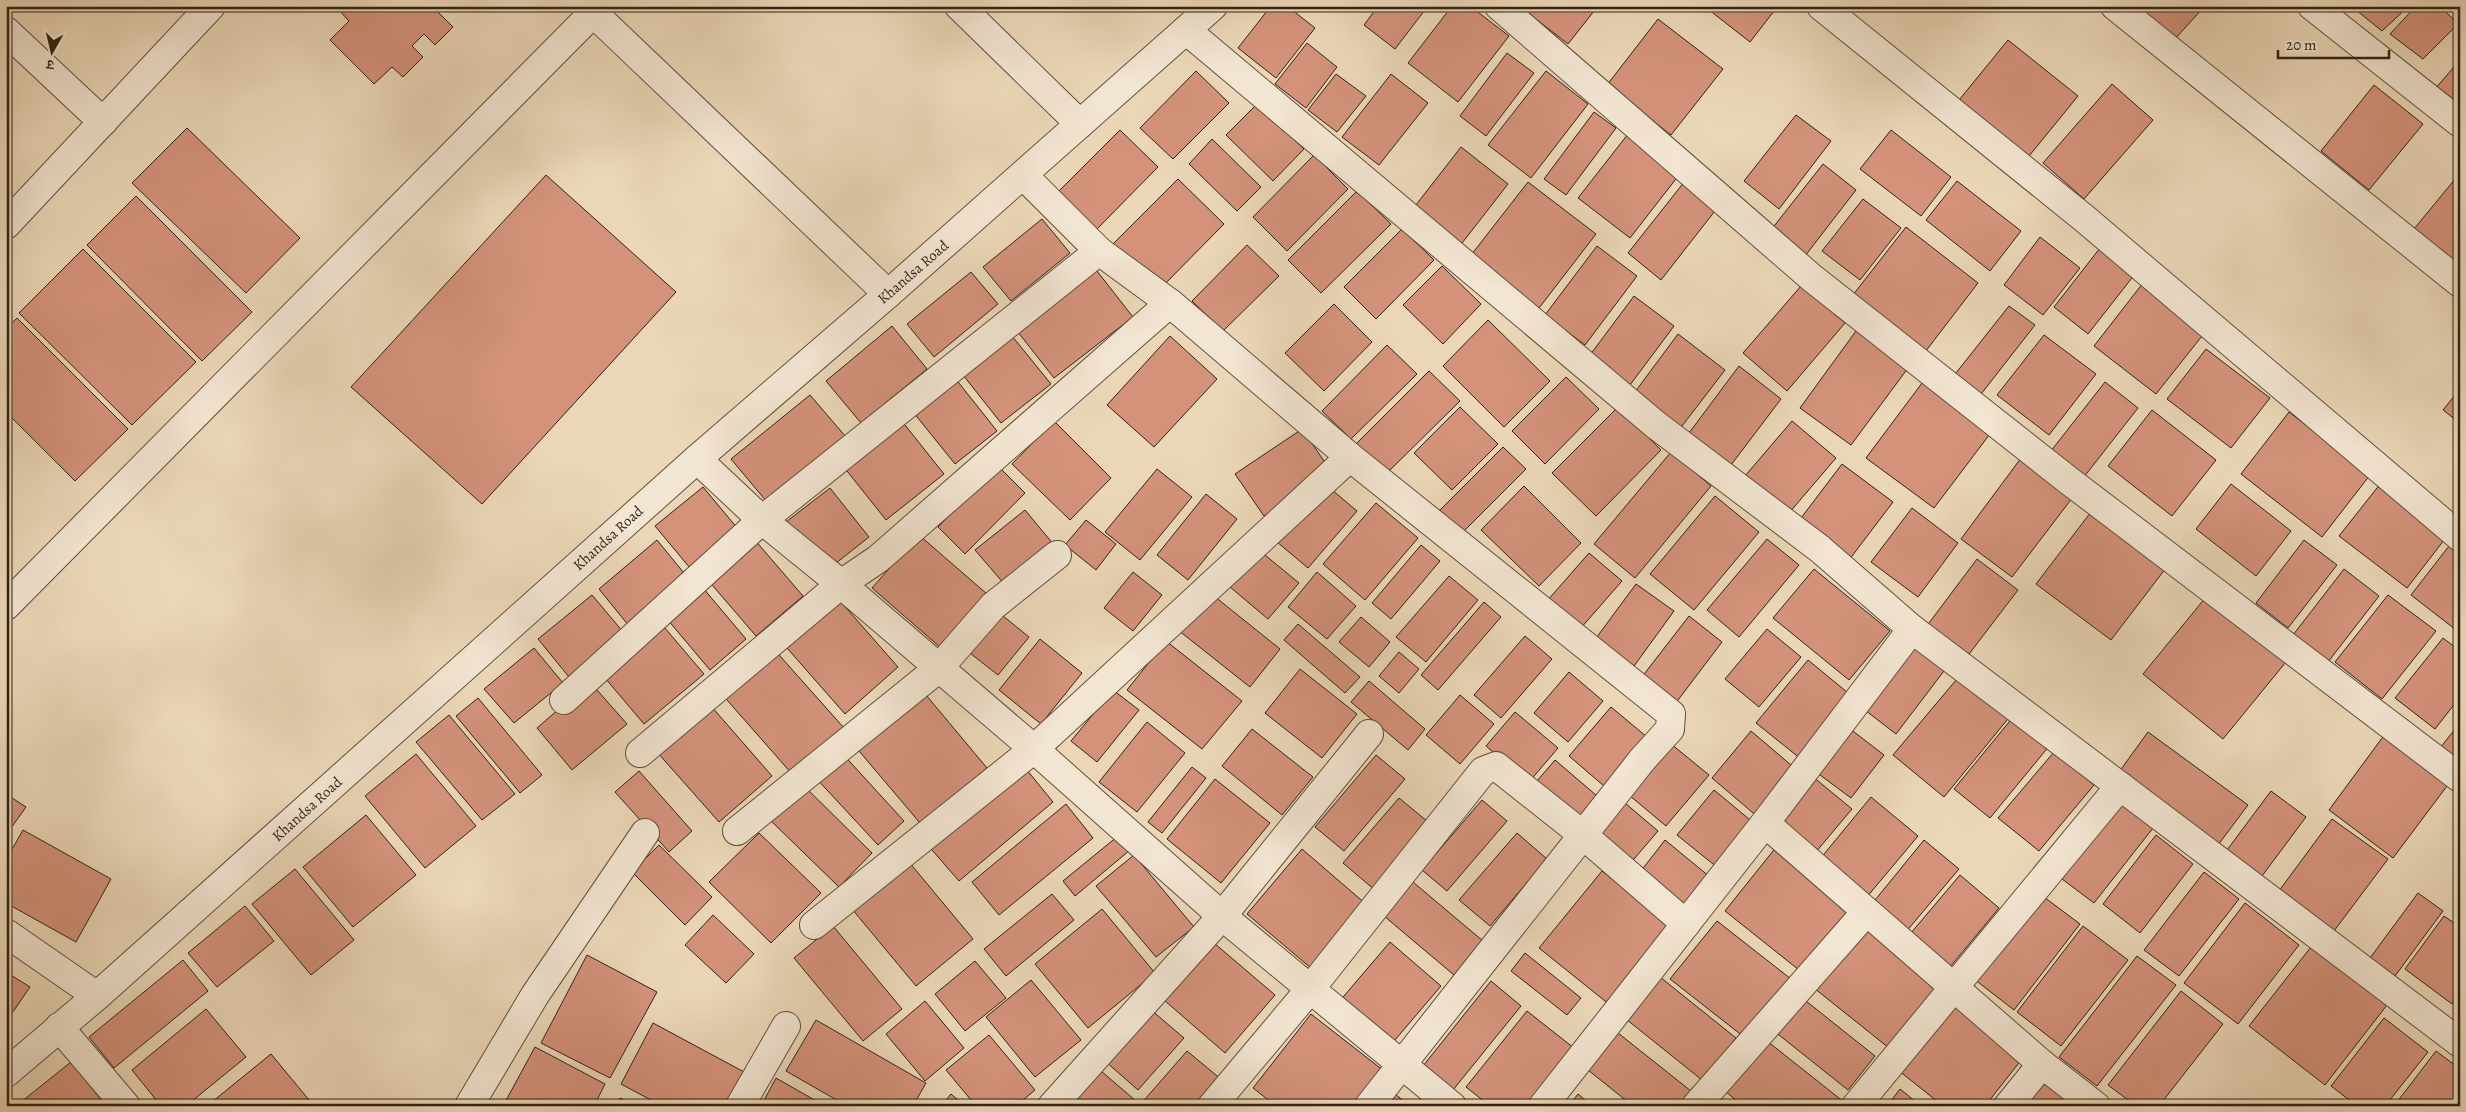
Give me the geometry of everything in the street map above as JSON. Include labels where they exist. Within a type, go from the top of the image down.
[{"type":"street","points":[[6,225],[211,6]]},
{"type":"street","points":[[959,6],[1080,124]]},
{"type":"street","name":"Khandsa Road","points":[[6,1073],[97,996],[697,459],[888,294],[1213,6]]},
{"type":"street","points":[[1499,6],[1812,278],[2068,480],[2460,778]]},
{"type":"street","points":[[1821,6],[2085,219],[2460,537]]},
{"type":"street","points":[[2115,6],[2460,283]]},
{"type":"street","points":[[2312,6],[2460,123]]},
{"type":"street","points":[[6,606],[593,9],[888,294]]},
{"type":"street","points":[[1186,30],[1656,424],[1820,549],[1912,629],[2460,1043]]},
{"type":"street","points":[[6,31],[103,122]]},
{"type":"street","points":[[1023,175],[1099,251],[1170,303],[1350,457],[1671,714],[1670,729],[1583,835],[1369,1106]]},
{"type":"street","points":[[564,700],[762,520],[1099,251]]},
{"type":"street","points":[[640,753],[841,584],[878,559],[1170,303]]},
{"type":"street","points":[[814,925],[1034,749],[1350,457]]},
{"type":"street","points":[[697,459],[762,520],[841,584],[1034,749],[1222,916],[1452,1106]]},
{"type":"street","points":[[737,831],[939,668],[993,606],[1057,555]]},
{"type":"street","points":[[1544,1106],[1765,823],[1912,629]]},
{"type":"street","points":[[1052,1106],[1222,916],[1369,734]]},
{"type":"street","points":[[1212,1106],[1310,988],[1483,771],[1496,766],[1583,835],[1686,924]]},
{"type":"street","points":[[1856,1106],[2120,786]]},
{"type":"street","points":[[1765,823],[2042,1064],[2096,1106]]},
{"type":"street","points":[[469,1106],[535,995],[645,833]]},
{"type":"street","points":[[1696,1106],[1866,912]]},
{"type":"street","points":[[6,933],[97,996]]},
{"type":"street","points":[[740,1106],[786,1026]]},
{"type":"street","points":[[59,1027],[126,1106]]},
{"type":"street","points":[[2008,1106],[2042,1064]]},
{"type":"building","points":[[339,6],[432,6],[453,27],[435,45],[424,34],[412,46],[423,57],[403,77],[392,67],[374,84],[330,40],[349,21],[337,8]]},
{"type":"building","points":[[1271,6],[1287,6],[1315,28],[1276,78],[1238,48]]},
{"type":"building","points":[[1378,6],[1428,6],[1395,49],[1364,25]]},
{"type":"building","points":[[1452,6],[1470,6],[1509,36],[1458,102],[1408,63]]},
{"type":"building","points":[[1519,6],[1598,6],[1568,44]]},
{"type":"building","points":[[1704,6],[1778,6],[1750,42]]},
{"type":"building","points":[[2141,6],[2205,6],[2174,40],[2140,8]]},
{"type":"building","points":[[2351,6],[2409,6],[2382,31]]},
{"type":"building","points":[[2416,6],[2440,6],[2458,24],[2423,59],[2390,34]]},
{"type":"building","points":[[1658,19],[1723,69],[1671,135],[1607,85]]},
{"type":"building","points":[[2008,40],[2078,96],[2025,161],[1955,105]]},
{"type":"building","points":[[1307,43],[1337,67],[1306,108],[1275,84]]},
{"type":"building","points":[[1507,53],[1534,73],[1486,136],[1460,116]]},
{"type":"building","points":[[2460,60],[2460,110],[2435,89]]},
{"type":"building","points":[[1196,71],[1229,103],[1173,159],[1140,128]]},
{"type":"building","points":[[1546,71],[1588,104],[1531,178],[1488,145]]},
{"type":"building","points":[[1336,74],[1366,96],[1337,132],[1308,110]]},
{"type":"building","points":[[1391,74],[1428,103],[1379,165],[1342,137]]},
{"type":"building","points":[[2112,84],[2153,120],[2084,199],[2043,163]]},
{"type":"building","points":[[2374,85],[2423,124],[2369,190],[2321,151]]},
{"type":"building","points":[[1257,104],[1304,149],[1273,181],[1226,135]]},
{"type":"building","points":[[1594,112],[1616,128],[1566,195],[1544,179]]},
{"type":"building","points":[[1796,115],[1831,141],[1779,209],[1744,181]]},
{"type":"building","points":[[187,128],[300,238],[246,293],[132,183]]},
{"type":"building","points":[[1120,130],[1158,167],[1096,230],[1058,192]]},
{"type":"building","points":[[1891,130],[1951,177],[1921,216],[1860,169]]},
{"type":"building","points":[[1628,134],[1679,175],[1630,238],[1578,198]]},
{"type":"building","points":[[1212,139],[1261,187],[1237,211],[1189,164]]},
{"type":"building","points":[[1461,147],[1508,184],[1459,247],[1412,210]]},
{"type":"building","points":[[1314,155],[1348,189],[1287,251],[1253,217]]},
{"type":"building","points":[[1823,164],[1856,190],[1805,256],[1771,230]]},
{"type":"building","points":[[2460,173],[2460,266],[2414,229]]},
{"type":"building","points":[[546,175],[676,292],[482,504],[351,387]]},
{"type":"building","points":[[1178,179],[1224,224],[1157,292],[1111,246]]},
{"type":"building","points":[[1685,181],[1718,207],[1661,280],[1628,253]]},
{"type":"building","points":[[1957,181],[2021,231],[1990,271],[1926,220]]},
{"type":"building","points":[[1528,182],[1596,234],[1536,312],[1468,259]]},
{"type":"building","points":[[1357,191],[1391,224],[1321,293],[1288,260]]},
{"type":"building","points":[[136,196],[252,312],[202,361],[87,245]]},
{"type":"building","points":[[1863,199],[1901,228],[1860,280],[1822,251]]},
{"type":"building","points":[[1042,219],[1070,253],[1011,301],[983,267]]},
{"type":"building","points":[[1906,227],[1978,283],[1922,356],[1849,300]]},
{"type":"building","points":[[1402,229],[1434,260],[1376,319],[1344,287]]},
{"type":"building","points":[[2040,237],[2080,268],[2043,315],[2004,285]]},
{"type":"building","points":[[1247,245],[1279,276],[1223,331],[1192,301]]},
{"type":"building","points":[[1597,246],[1637,276],[1585,345],[1545,315]]},
{"type":"building","points":[[2100,248],[2135,274],[2088,334],[2054,307]]},
{"type":"building","points":[[83,249],[196,362],[132,425],[19,313]]},
{"type":"building","points":[[1093,266],[1133,317],[1054,378],[1014,327]]},
{"type":"building","points":[[1442,266],[1481,304],[1443,344],[1403,305]]},
{"type":"building","points":[[971,272],[998,304],[934,357],[907,324]]},
{"type":"building","points":[[2143,283],[2206,331],[2156,394],[2094,346]]},
{"type":"building","points":[[1801,286],[1845,323],[1787,391],[1743,353]]},
{"type":"building","points":[[1634,296],[1674,326],[1630,385],[1590,355]]},
{"type":"building","points":[[1334,304],[1372,342],[1324,391],[1285,353]]},
{"type":"building","points":[[2009,306],[2035,325],[1978,398],[1952,378]]},
{"type":"building","points":[[17,318],[128,429],[75,481],[6,412],[6,329]]},
{"type":"building","points":[[1488,320],[1550,381],[1504,427],[1443,366]]},
{"type":"building","points":[[892,326],[927,369],[861,423],[826,381]]},
{"type":"building","points":[[1856,331],[1908,368],[1851,445],[1800,408]]},
{"type":"building","points":[[1678,334],[1725,370],[1679,430],[1632,396]]},
{"type":"building","points":[[2044,335],[2096,374],[2049,435],[1997,395]]},
{"type":"building","points":[[1012,336],[1051,384],[1001,423],[963,375]]},
{"type":"building","points":[[1170,336],[1217,379],[1154,447],[1107,405]]},
{"type":"building","points":[[1387,345],[1417,374],[1351,439],[1322,411]]},
{"type":"building","points":[[2206,349],[2270,398],[2231,448],[2167,399]]},
{"type":"building","points":[[1739,366],[1781,399],[1731,465],[1689,433]]},
{"type":"building","points":[[1429,371],[1460,401],[1385,475],[1355,445]]},
{"type":"building","points":[[951,373],[997,431],[955,464],[909,407]]},
{"type":"building","points":[[1928,375],[1996,426],[1934,508],[1866,458]]},
{"type":"building","points":[[1566,377],[1599,409],[1545,464],[1512,431]]},
{"type":"building","points":[[2105,382],[2138,408],[2080,482],[2047,456]]},
{"type":"building","points":[[2460,389],[2460,423],[2443,410]]},
{"type":"building","points":[[810,395],[846,437],[767,502],[731,459]]},
{"type":"building","points":[[1460,407],[1498,444],[1452,490],[1414,453]]},
{"type":"building","points":[[1618,407],[1661,450],[1596,516],[1552,473]]},
{"type":"building","points":[[2152,410],[2216,460],[2172,516],[2108,466]]},
{"type":"building","points":[[2289,412],[2370,475],[2322,537],[2241,474]]},
{"type":"building","points":[[901,420],[944,474],[886,520],[843,466]]},
{"type":"building","points":[[1054,421],[1111,478],[1070,520],[1012,464]]},
{"type":"building","points":[[1792,421],[1836,458],[1789,513],[1745,476]]},
{"type":"building","points":[[1302,429],[1331,471],[1264,516],[1235,474]]},
{"type":"building","points":[[1503,447],[1526,469],[1455,540],[1433,517]]},
{"type":"building","points":[[1671,452],[1711,486],[1635,578],[1594,544]]},
{"type":"building","points":[[2024,454],[2076,493],[2012,577],[1961,539]]},
{"type":"building","points":[[1842,464],[1893,502],[1849,560],[1798,522]]},
{"type":"building","points":[[998,466],[1025,493],[965,554],[938,527]]},
{"type":"building","points":[[1157,469],[1192,497],[1140,560],[1105,532]]},
{"type":"building","points":[[2381,483],[2448,535],[2407,588],[2339,536]]},
{"type":"building","points":[[1325,484],[1357,511],[1308,568],[1277,542]]},
{"type":"building","points":[[2231,484],[2291,531],[2256,576],[2196,529]]},
{"type":"building","points":[[1524,486],[1581,543],[1539,586],[1481,530]]},
{"type":"building","points":[[703,487],[738,529],[690,568],[655,526]]},
{"type":"building","points":[[830,488],[869,537],[826,571],[786,522]]},
{"type":"building","points":[[1206,494],[1237,519],[1188,580],[1157,555]]},
{"type":"building","points":[[1715,496],[1759,532],[1694,610],[1650,574]]},
{"type":"building","points":[[1376,503],[1418,538],[1365,600],[1323,564]]},
{"type":"building","points":[[1912,508],[1958,543],[1918,597],[1871,562]]},
{"type":"building","points":[[2094,508],[2169,564],[2111,640],[2036,584]]},
{"type":"building","points":[[1025,510],[1054,545],[1005,585],[975,550]]},
{"type":"building","points":[[1086,520],[1116,544],[1096,570],[1065,545]]},
{"type":"building","points":[[919,535],[987,594],[940,647],[872,588]]},
{"type":"building","points":[[754,539],[803,596],[756,636],[707,579]]},
{"type":"building","points":[[1767,539],[1799,565],[1739,637],[1707,610]]},
{"type":"building","points":[[657,540],[688,578],[629,626],[599,589]]},
{"type":"building","points":[[2304,540],[2337,565],[2288,628],[2256,603]]},
{"type":"building","points":[[1421,545],[1440,561],[1391,619],[1372,603]]},
{"type":"building","points":[[2449,546],[2460,554],[2460,633],[2411,595]]},
{"type":"building","points":[[1260,551],[1299,583],[1268,619],[1230,587]]},
{"type":"building","points":[[1589,553],[1622,581],[1580,629],[1547,601]]},
{"type":"building","points":[[1977,559],[2018,590],[1966,658],[1926,627]]},
{"type":"building","points":[[1814,569],[1890,631],[1849,680],[1773,618]]},
{"type":"building","points":[[2344,569],[2379,596],[2328,662],[2293,635]]},
{"type":"building","points":[[1133,572],[1162,595],[1133,631],[1104,608]]},
{"type":"building","points":[[1317,572],[1356,606],[1327,639],[1288,607]]},
{"type":"building","points":[[1449,576],[1478,600],[1426,662],[1396,637]]},
{"type":"building","points":[[1636,584],[1674,611],[1629,673],[1591,645]]},
{"type":"building","points":[[703,588],[746,639],[710,670],[667,619]]},
{"type":"building","points":[[1209,592],[1280,649],[1250,687],[1178,630]]},
{"type":"building","points":[[2210,592],[2290,657],[2223,739],[2143,674]]},
{"type":"building","points":[[592,595],[624,633],[569,677],[538,639]]},
{"type":"building","points":[[2388,595],[2436,631],[2382,699],[2335,662]]},
{"type":"building","points":[[841,602],[898,667],[845,714],[787,648]]},
{"type":"building","points":[[1484,602],[1501,617],[1438,690],[1421,675]]},
{"type":"building","points":[[997,611],[1029,637],[998,675],[966,650]]},
{"type":"building","points":[[1689,616],[1722,642],[1672,708],[1638,682]]},
{"type":"building","points":[[1361,617],[1390,642],[1369,667],[1339,642]]},
{"type":"building","points":[[1298,624],[1360,677],[1345,693],[1284,640]]},
{"type":"building","points":[[664,627],[704,674],[644,724],[605,678]]},
{"type":"building","points":[[1767,629],[1801,657],[1759,707],[1725,679]]},
{"type":"building","points":[[1525,636],[1552,659],[1501,718],[1474,695]]},
{"type":"building","points":[[2443,638],[2460,651],[2460,697],[2435,729],[2395,698]]},
{"type":"building","points":[[1040,639],[1082,673],[1041,724],[999,690]]},
{"type":"building","points":[[1166,641],[1242,701],[1202,749],[1127,690]]},
{"type":"building","points":[[1911,641],[1947,667],[1896,734],[1861,707]]},
{"type":"building","points":[[772,647],[844,728],[792,774],[720,692]]},
{"type":"building","points":[[534,648],[563,683],[514,723],[484,689]]},
{"type":"building","points":[[1399,652],[1419,669],[1399,693],[1379,676]]},
{"type":"building","points":[[1808,660],[1853,697],[1801,759],[1756,723]]},
{"type":"building","points":[[1300,669],[1357,714],[1322,758],[1265,713]]},
{"type":"building","points":[[1569,672],[1603,701],[1568,742],[1534,713]]},
{"type":"building","points":[[1962,673],[2012,714],[1944,797],[1893,755]]},
{"type":"building","points":[[1369,681],[1425,729],[1408,750],[1351,702]]},
{"type":"building","points":[[590,682],[627,724],[572,770],[537,728]]},
{"type":"building","points":[[921,689],[987,768],[920,823],[854,745]]},
{"type":"building","points":[[1113,690],[1139,710],[1097,762],[1071,741]]},
{"type":"building","points":[[1460,695],[1494,724],[1460,764],[1426,735]]},
{"type":"building","points":[[478,698],[542,775],[520,793],[456,716]]},
{"type":"building","points":[[711,706],[772,776],[719,822],[657,752]]},
{"type":"building","points":[[1611,707],[1653,742],[1611,792],[1569,756]]},
{"type":"building","points":[[1515,712],[1558,748],[1529,782],[1486,746]]},
{"type":"building","points":[[449,715],[515,794],[482,820],[416,742]]},
{"type":"building","points":[[2014,716],[2050,745],[1990,818],[1954,789]]},
{"type":"building","points":[[1147,722],[1185,753],[1137,812],[1099,782]]},
{"type":"building","points":[[2460,723],[2460,763],[2440,748]]},
{"type":"building","points":[[1845,725],[1884,755],[1851,798],[1812,769]]},
{"type":"building","points":[[1252,729],[1313,777],[1282,815],[1222,766]]},
{"type":"building","points":[[2388,730],[2453,778],[2393,858],[2329,810]]},
{"type":"building","points":[[1751,731],[1798,771],[1759,818],[1712,778]]},
{"type":"building","points":[[2148,732],[2248,805],[2218,845],[2119,772]]},
{"type":"building","points":[[1665,739],[1709,775],[1666,826],[1623,790]]},
{"type":"building","points":[[840,751],[904,821],[878,845],[814,776]]},
{"type":"building","points":[[2054,752],[2094,785],[2039,851],[1998,818]]},
{"type":"building","points":[[416,754],[476,826],[425,868],[365,796]]},
{"type":"building","points":[[1376,755],[1405,779],[1344,851],[1315,827]]},
{"type":"building","points":[[1555,760],[1603,801],[1579,829],[1531,788]]},
{"type":"building","points":[[1022,764],[1053,802],[959,881],[926,843]]},
{"type":"building","points":[[1192,767],[1206,778],[1162,833],[1148,822]]},
{"type":"building","points":[[639,771],[692,831],[669,852],[615,792]]},
{"type":"building","points":[[1812,776],[1852,809],[1815,853],[1775,821]]},
{"type":"building","points":[[1215,779],[1270,823],[1221,883],[1167,839]]},
{"type":"building","points":[[802,784],[872,853],[839,887],[768,818]]},
{"type":"building","points":[[1714,790],[1755,824],[1718,868],[1677,835]]},
{"type":"building","points":[[2271,791],[2306,817],[2259,880],[2224,854]]},
{"type":"building","points":[[6,794],[26,807],[6,835]]},
{"type":"building","points":[[2121,795],[2157,823],[2094,903],[2058,876]]},
{"type":"building","points":[[1871,797],[1918,836],[1866,898],[1820,859]]},
{"type":"building","points":[[1399,798],[1433,826],[1376,891],[1343,863]]},
{"type":"building","points":[[1619,798],[1658,831],[1628,866],[1590,833]]},
{"type":"building","points":[[1482,800],[1507,821],[1447,891],[1422,870]]},
{"type":"building","points":[[1066,804],[1093,838],[999,915],[972,882]]},
{"type":"building","points":[[366,815],[416,875],[353,927],[303,867]]},
{"type":"building","points":[[2332,819],[2388,859],[2334,931],[2279,891]]},
{"type":"building","points":[[23,830],[111,879],[76,942],[6,903],[6,860]]},
{"type":"building","points":[[759,833],[821,893],[771,943],[709,882]]},
{"type":"building","points":[[1517,833],[1547,859],[1490,926],[1459,900]]},
{"type":"building","points":[[2156,835],[2193,864],[2140,933],[2103,904]]},
{"type":"building","points":[[1118,836],[1130,850],[1075,896],[1063,881]]},
{"type":"building","points":[[1665,840],[1710,877],[1681,911],[1637,876]]},
{"type":"building","points":[[1924,840],[1959,869],[1905,933],[1871,905]]},
{"type":"building","points":[[659,845],[712,897],[685,925],[632,872]]},
{"type":"building","points":[[1777,846],[1857,910],[1804,974],[1725,911]]},
{"type":"building","points":[[1302,849],[1367,905],[1312,969],[1247,914]]},
{"type":"building","points":[[1134,855],[1194,927],[1156,957],[1096,886]]},
{"type":"building","points":[[909,862],[973,939],[916,986],[852,909]]},
{"type":"building","points":[[295,869],[354,940],[311,975],[252,904]]},
{"type":"building","points":[[1602,871],[1673,927],[1610,1005],[1539,948]]},
{"type":"building","points":[[2204,872],[2239,899],[2179,976],[2144,950]]},
{"type":"building","points":[[1960,875],[1999,908],[1945,973],[1905,940]]},
{"type":"building","points":[[1413,882],[1483,941],[1454,975],[1384,916]]},
{"type":"building","points":[[2418,893],[2443,911],[2395,976],[2370,958]]},
{"type":"building","points":[[1052,894],[1074,920],[1006,976],[984,949]]},
{"type":"building","points":[[2040,894],[2080,924],[2014,1010],[1974,979]]},
{"type":"building","points":[[2245,903],[2299,945],[2238,1024],[2184,983]]},
{"type":"building","points":[[245,906],[274,941],[217,987],[188,953]]},
{"type":"building","points":[[1102,909],[1155,973],[1088,1028],[1035,964]]},
{"type":"building","points":[[713,915],[754,954],[726,983],[685,945]]},
{"type":"building","points":[[2444,916],[2460,927],[2460,993],[2452,1004],[2405,969]]},
{"type":"building","points":[[1717,921],[1791,979],[1744,1037],[1670,979]]},
{"type":"building","points":[[1866,924],[1941,984],[1889,1048],[1814,988]]},
{"type":"building","points":[[833,926],[902,1009],[863,1041],[794,958]]},
{"type":"building","points":[[2083,926],[2128,960],[2061,1046],[2017,1012]]},
{"type":"building","points":[[1390,942],[1441,986],[1389,1047],[1338,1003]]},
{"type":"building","points":[[1214,943],[1275,995],[1225,1053],[1164,1000]]},
{"type":"building","points":[[2311,947],[2387,1005],[2325,1085],[2249,1026]]},
{"type":"building","points":[[1525,953],[1581,998],[1567,1015],[1511,971]]},
{"type":"building","points":[[587,955],[657,992],[610,1078],[541,1043]]},
{"type":"building","points":[[2137,956],[2176,985],[2097,1086],[2059,1057]]},
{"type":"building","points":[[183,960],[208,991],[114,1068],[89,1037]]},
{"type":"building","points":[[975,961],[1006,998],[965,1031],[935,994]]},
{"type":"building","points":[[6,972],[30,987],[6,1022]]},
{"type":"building","points":[[1655,973],[1736,1038],[1702,1080],[1621,1015]]},
{"type":"building","points":[[1031,980],[1081,1040],[1035,1077],[986,1017]]},
{"type":"building","points":[[1491,981],[1521,1006],[1453,1090],[1423,1066]]},
{"type":"building","points":[[2181,991],[2223,1024],[2159,1106],[2136,1106],[2108,1085]]},
{"type":"building","points":[[1796,993],[1875,1056],[1848,1090],[1769,1027]]},
{"type":"building","points":[[925,1001],[964,1048],[925,1081],[886,1034]]},
{"type":"building","points":[[1952,1003],[2022,1059],[1985,1106],[1943,1106],[1898,1070]]},
{"type":"building","points":[[206,1009],[246,1057],[186,1106],[161,1106],[132,1070]]},
{"type":"building","points":[[1150,1009],[1184,1038],[1138,1090],[1105,1061]]},
{"type":"building","points":[[1527,1011],[1579,1052],[1535,1106],[1490,1106],[1466,1087]]},
{"type":"building","points":[[1311,1014],[1384,1071],[1357,1106],[1276,1106],[1253,1088]]},
{"type":"building","points":[[2384,1018],[2428,1052],[2385,1106],[2357,1106],[2331,1086]]},
{"type":"building","points":[[816,1020],[926,1083],[913,1106],[847,1106],[786,1071]]},
{"type":"building","points":[[653,1023],[746,1073],[729,1106],[662,1106],[621,1084]]},
{"type":"building","points":[[1618,1033],[1696,1095],[1687,1106],[1633,1106],[1588,1070]]},
{"type":"building","points":[[989,1035],[1035,1090],[1016,1106],[976,1106],[946,1070]]},
{"type":"building","points":[[1767,1041],[1849,1106],[1743,1106],[1725,1091]]},
{"type":"building","points":[[535,1047],[605,1084],[594,1106],[503,1106]]},
{"type":"building","points":[[1187,1051],[1222,1080],[1199,1106],[1139,1106]]},
{"type":"building","points":[[2436,1051],[2460,1069],[2460,1104],[2458,1106],[2394,1106]]},
{"type":"building","points":[[271,1054],[314,1106],[207,1106]]},
{"type":"building","points":[[71,1062],[106,1106],[16,1106]]},
{"type":"building","points":[[1101,1071],[1136,1101],[1132,1106],[1071,1106]]},
{"type":"building","points":[[776,1078],[825,1106],[761,1106]]},
{"type":"building","points":[[2042,1079],[2075,1106],[2020,1106]]},
{"type":"building","points":[[1900,1089],[1921,1106],[1887,1106]]},
{"type":"building","points":[[951,1094],[965,1106],[941,1106]]},
{"type":"building","points":[[1395,1094],[1410,1106],[1386,1106]]},
{"type":"building","points":[[1578,1094],[1592,1106],[1569,1106]]},
{"type":"building","points":[[620,1098],[635,1106],[615,1106]]}]
